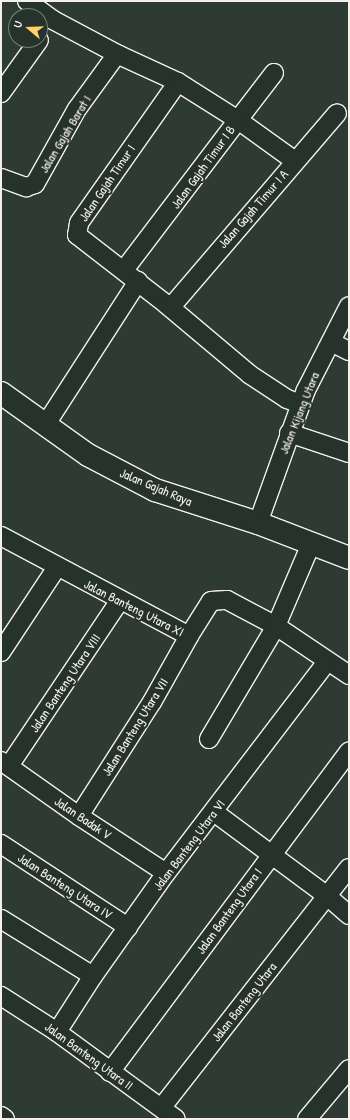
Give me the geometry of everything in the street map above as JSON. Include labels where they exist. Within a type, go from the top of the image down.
[{"type":"main road","name":"Jalan Gajah Raya","points":[[1,393],[88,455],[155,490],[258,523],[349,558]]},
{"type":"street","points":[[27,1],[53,20],[117,54],[178,82]]},
{"type":"street","points":[[48,27],[53,20]]},
{"type":"street","points":[[1,93],[33,48]]},
{"type":"street","name":"Jalan Gajah Barat I","points":[[1,178],[26,187],[35,184],[77,109],[117,54]]},
{"type":"street","points":[[274,73],[238,120],[295,161]]},
{"type":"street","name":"Jalan Gajah Timur I B","points":[[124,270],[238,120],[178,82]]},
{"type":"street","name":"Jalan Gajah Timur I","points":[[178,82],[76,230],[77,235],[171,307],[249,374],[287,400],[301,404]]},
{"type":"street","name":"Jalan Gajah Timur I A","points":[[171,307],[337,113]]},
{"type":"street","points":[[46,424],[138,281]]},
{"type":"street","name":"Jalan Kijang Utara","points":[[258,523],[289,433],[301,404],[349,306]]},
{"type":"street","points":[[331,342],[349,351]]},
{"type":"street","points":[[289,433],[349,453]]},
{"type":"street","name":"Jalan Banteng Utara XI","points":[[1,536],[56,567],[189,636],[211,601],[228,600],[276,626],[327,662],[349,675]]},
{"type":"street","points":[[209,739],[276,626],[311,544]]},
{"type":"street","points":[[1,652],[56,567]]},
{"type":"street","name":"Jalan Banteng Utara VIII","points":[[5,764],[120,600]]},
{"type":"street","name":"Jalan Banteng Utara VII","points":[[78,816],[152,702],[189,636]]},
{"type":"street","name":"Jalan Banteng Utara VI","points":[[57,1032],[92,976],[166,872],[214,812],[327,662]]},
{"type":"street","name":"Jalan Banteng Utara I","points":[[110,1072],[349,751]]},
{"type":"street","name":"Jalan Badak V","points":[[5,764],[78,816],[166,872]]},
{"type":"street","points":[[214,812],[272,853],[349,915]]},
{"type":"street","name":"Jalan Banteng Utara IV","points":[[1,844],[128,927]]},
{"type":"street","name":"Jalan Banteng Utara","points":[[162,1107],[349,868]]},
{"type":"street","points":[[1,919],[92,976]]},
{"type":"street","name":"Jalan Banteng Utara II","points":[[1,996],[57,1032],[110,1072],[162,1107],[176,1119]]},
{"type":"street","points":[[307,1119],[343,1089],[349,1069]]},
{"type":"street","points":[[1,1116],[5,1119]]}]
